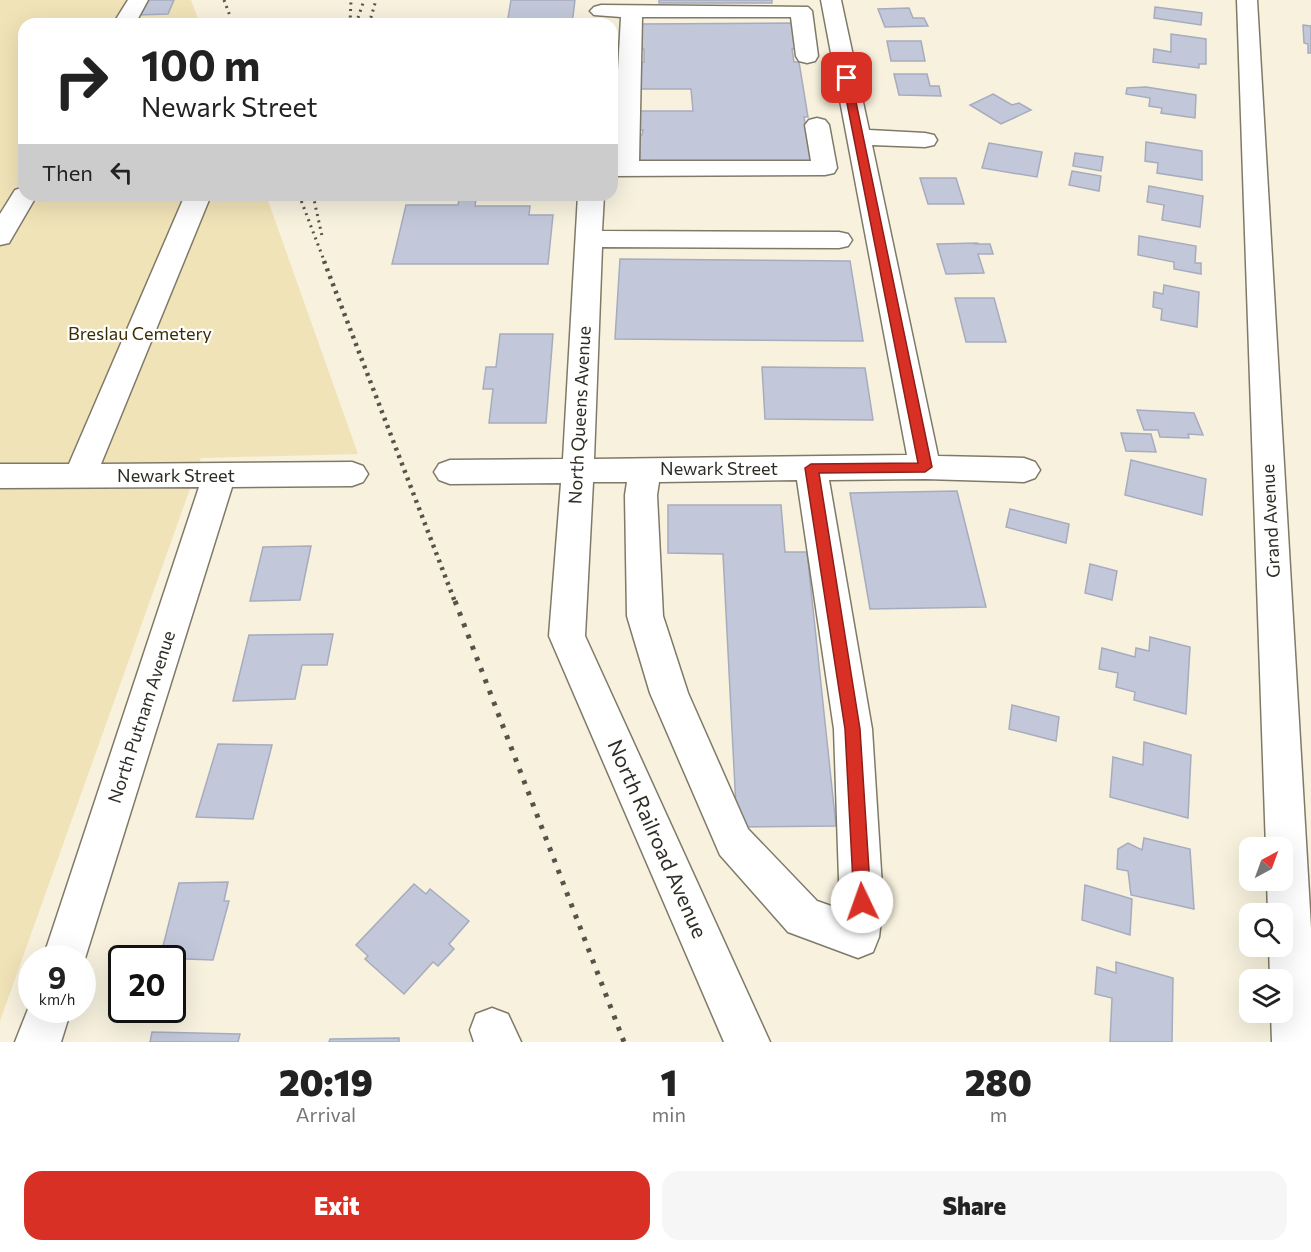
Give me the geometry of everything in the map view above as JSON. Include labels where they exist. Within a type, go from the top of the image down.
[{"type":"street","points":[[128,18],[138,0]]},
{"type":"street","points":[[831,0],[925,467]]},
{"type":"street","name":"Grand Avenue","points":[[1247,0],[1295,1042]]},
{"type":"street","points":[[632,11],[620,97],[619,169],[825,168],[817,125]]},
{"type":"street","points":[[601,12],[801,11],[807,57]]},
{"type":"street","points":[[858,137],[925,140]]},
{"type":"street","points":[[0,237],[21,201]]},
{"type":"street","points":[[80,476],[195,201]]},
{"type":"street","name":"North Queens Avenue","points":[[567,636],[578,470],[591,201]]},
{"type":"street","points":[[589,239],[838,240]]},
{"type":"street","name":"Newark Street","points":[[450,472],[925,467],[1024,470]]},
{"type":"street","points":[[645,469],[641,495],[645,616],[669,693],[734,842],[803,917],[858,937],[862,902],[853,729],[811,468]]},
{"type":"street","name":"Newark Street","points":[[0,476],[352,474]]},
{"type":"street","name":"North Putnam Avenue","points":[[69,945],[219,476]]},
{"type":"street","name":"North Railroad Avenue","points":[[567,636],[747,1042]]},
{"type":"street","points":[[38,1042],[45,1023]]},
{"type":"green space","name":"Breslau Cemetery","points":[[0,0],[191,0],[198,18],[18,18],[18,201],[268,201],[358,454],[201,458],[27,945],[18,945],[18,971],[0,1021]]},
{"type":"building","points":[[143,0],[174,0],[168,14],[136,15]]},
{"type":"building","points":[[511,0],[575,0],[573,18],[508,18]]},
{"type":"building","points":[[659,0],[772,0],[772,3],[659,3]]},
{"type":"building","points":[[1155,7],[1202,13],[1201,25],[1154,18]]},
{"type":"building","points":[[909,8],[913,18],[924,18],[928,26],[885,27],[878,9]]},
{"type":"building","points":[[793,23],[797,49],[792,49],[794,62],[799,62],[808,117],[804,117],[806,131],[814,161],[640,161],[640,135],[643,130],[640,130],[640,111],[693,111],[691,89],[640,89],[640,62],[644,62],[644,49],[641,49],[640,24]]},
{"type":"building","points":[[1303,25],[1311,26],[1311,53],[1308,53],[1308,44],[1304,43]]},
{"type":"building","points":[[1171,34],[1206,39],[1206,64],[1199,64],[1199,68],[1153,62],[1154,49],[1171,52]]},
{"type":"building","points":[[887,41],[921,41],[925,61],[891,61]]},
{"type":"building","points":[[894,74],[927,74],[930,86],[939,86],[941,96],[899,95]]},
{"type":"building","points":[[1146,87],[1196,95],[1195,118],[1161,113],[1162,108],[1149,106],[1150,98],[1126,94],[1127,88]]},
{"type":"building","points":[[993,94],[1012,105],[1019,103],[1031,110],[1001,124],[970,105]]},
{"type":"building","points":[[1146,142],[1202,151],[1202,180],[1157,173],[1158,163],[1145,161]]},
{"type":"building","points":[[989,143],[1042,152],[1037,177],[982,168]]},
{"type":"building","points":[[1075,153],[1103,157],[1101,171],[1073,166]]},
{"type":"building","points":[[1072,171],[1101,176],[1099,191],[1069,185]]},
{"type":"building","points":[[920,178],[956,178],[964,204],[928,204]]},
{"type":"building","points":[[1149,186],[1203,196],[1200,227],[1162,220],[1164,205],[1147,202]]},
{"type":"building","points":[[459,201],[476,201],[475,206],[530,206],[529,215],[553,215],[548,264],[392,264],[406,205],[458,205]]},
{"type":"building","points":[[1139,236],[1196,246],[1195,263],[1201,263],[1201,274],[1174,269],[1174,262],[1138,255]]},
{"type":"building","points":[[937,244],[990,244],[993,254],[978,254],[984,273],[946,274]]},
{"type":"building","points":[[620,259],[850,261],[863,341],[615,339]]},
{"type":"building","points":[[1164,285],[1199,292],[1197,327],[1161,320],[1162,309],[1153,307],[1154,292],[1163,294]]},
{"type":"building","points":[[955,298],[994,298],[1006,342],[966,342]]},
{"type":"building","points":[[500,334],[553,334],[546,423],[489,423],[493,389],[483,389],[486,367],[496,367]]},
{"type":"building","points":[[762,367],[865,368],[873,420],[765,419]]},
{"type":"building","points":[[1137,410],[1194,413],[1203,435],[1188,434],[1189,438],[1160,437],[1158,430],[1144,430]]},
{"type":"building","points":[[1121,433],[1151,434],[1156,452],[1126,451]]},
{"type":"building","points":[[1131,460],[1206,479],[1202,515],[1125,495]]},
{"type":"building","points":[[957,491],[986,607],[870,609],[850,493]]},
{"type":"building","points":[[668,505],[781,505],[785,552],[807,552],[836,826],[737,827],[723,554],[668,553]]},
{"type":"building","points":[[1010,509],[1069,524],[1066,543],[1006,527]]},
{"type":"building","points":[[311,546],[300,600],[250,601],[263,547]]},
{"type":"building","points":[[1090,564],[1117,571],[1112,600],[1085,593]]},
{"type":"building","points":[[333,634],[327,665],[302,665],[295,699],[233,701],[249,635]]},
{"type":"building","points":[[1150,637],[1190,647],[1186,714],[1134,700],[1135,692],[1116,687],[1118,673],[1099,669],[1102,648],[1135,657],[1136,648],[1149,651]]},
{"type":"building","points":[[1012,705],[1059,717],[1056,741],[1009,729]]},
{"type":"building","points":[[1144,742],[1191,755],[1188,818],[1110,797],[1113,757],[1143,765]]},
{"type":"building","points":[[218,744],[272,745],[253,819],[196,817]]},
{"type":"building","points":[[1144,838],[1190,849],[1194,909],[1131,895],[1128,871],[1117,869],[1118,849],[1128,843],[1142,850]]},
{"type":"building","points":[[228,882],[224,901],[229,901],[213,960],[186,959],[186,945],[163,945],[179,883]]},
{"type":"building","points":[[414,884],[426,894],[430,889],[469,921],[449,944],[454,949],[438,966],[433,962],[404,994],[365,959],[368,956],[356,945]]},
{"type":"building","points":[[1085,885],[1132,899],[1130,935],[1082,920]]},
{"type":"building","points":[[1116,962],[1173,978],[1172,1042],[1110,1042],[1112,998],[1095,994],[1097,967],[1116,973]]},
{"type":"building","points":[[152,1032],[240,1034],[238,1042],[150,1042]]},
{"type":"building","points":[[399,1038],[399,1042],[329,1042],[330,1039]]},
{"type":"railway","points":[[224,0],[231,18]]},
{"type":"railway","points":[[350,18],[351,0]]},
{"type":"railway","points":[[358,18],[364,0]]},
{"type":"railway","points":[[371,18],[376,0]]},
{"type":"railway","points":[[301,201],[325,263]]},
{"type":"railway","points":[[314,201],[322,236]]},
{"type":"railway","points":[[324,261],[455,602]]},
{"type":"railway","points":[[455,601],[624,1042]]},
{"type":"route","points":[[847,78],[925,467],[811,468],[853,729],[862,902]]}]
